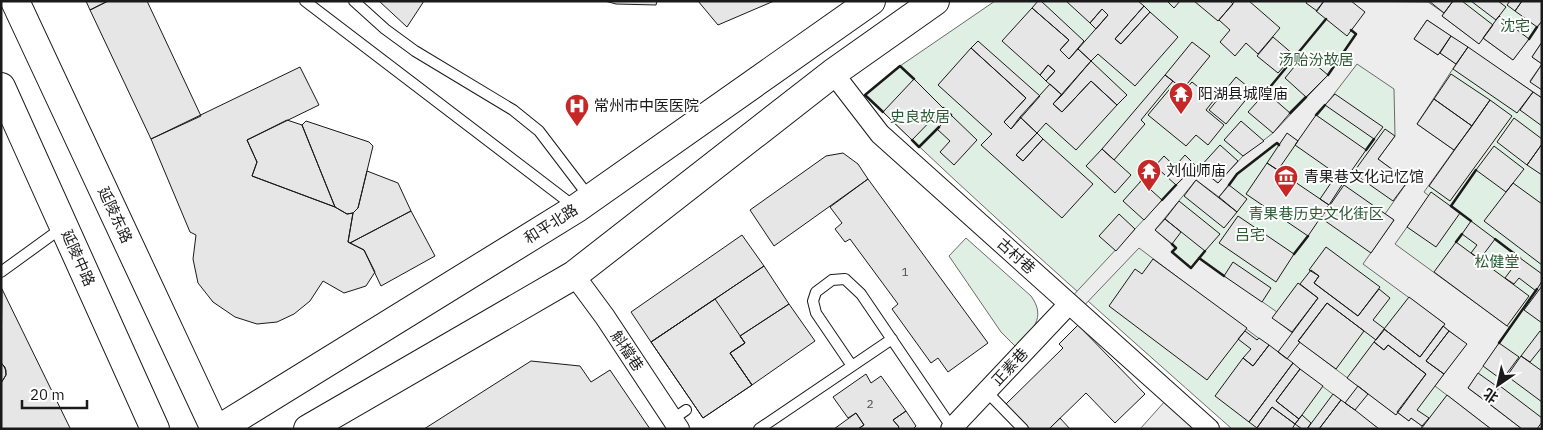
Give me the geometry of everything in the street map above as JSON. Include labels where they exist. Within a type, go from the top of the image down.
[{"type":"main road","name":"延陵东路","points":[[15,1],[215,429]]},
{"type":"main road","name":"和平北路","points":[[219,429],[584,203],[871,1]]},
{"type":"main road","points":[[308,429],[574,275],[833,74],[935,1]]},
{"type":"main road","name":"延陵中路","points":[[1,87],[155,429]]},
{"type":"street","name":"古村巷","points":[[833,74],[880,134],[1209,429]]},
{"type":"street","name":"斛檔巷","points":[[574,275],[679,419]]},
{"type":"street","name":"正素巷","points":[[952,428],[1069,304]]},
{"type":"lane","points":[[306,1],[584,203]]},
{"type":"lane","points":[[354,1],[385,29],[415,51],[513,110],[539,131],[584,203]]},
{"type":"lane","points":[[1,272],[64,226]]},
{"type":"lane","points":[[852,366],[816,313],[813,301],[816,292],[832,280],[845,279],[861,294],[952,428]]},
{"type":"lane","points":[[758,429],[892,339]]},
{"type":"lane","points":[[987,392],[1024,429]]},
{"type":"green space","name":"青果巷历史文化街区","points":[[995,1],[1542,1],[1542,429],[1232,429],[1001,222],[865,95],[900,66]]},
{"type":"green space","points":[[966,238],[1031,296],[1036,304],[1038,311],[1035,324],[1015,346],[1001,332],[949,256]]},
{"type":"shaded area","points":[[1351,1],[1428,2],[1444,13],[1442,16],[1478,43],[1483,38],[1513,60],[1542,21],[1542,42],[1532,57],[1542,64],[1530,81],[1542,90],[1542,98],[1427,20],[1414,39],[1456,64],[1417,124],[1454,150],[1424,192],[1429,196],[1395,244],[1510,328],[1468,388],[1522,429],[1491,429],[1435,386],[1466,344],[1443,326],[1445,324],[1363,264],[1394,220],[1385,214],[1408,181],[1378,159],[1395,136],[1394,89],[1357,64],[1298,141],[1287,134],[1279,145],[1277,143],[1237,174],[1219,197],[1196,180],[1155,230],[1176,248],[1172,252],[1191,268],[1199,258],[1277,312],[1273,318],[1300,339],[1300,342],[1395,414],[1397,412],[1409,421],[1411,418],[1422,426],[1421,429],[1379,429],[1139,248],[1078,312],[1067,302],[1196,166],[1218,183],[1243,156],[1273,133],[1328,75],[1356,34],[1351,30]]},
{"type":"shaded area","points":[[1166,400],[1193,429],[1140,429]]},
{"type":"building","points":[[86,1],[108,1],[90,10]]},
{"type":"building","points":[[108,1],[147,1],[201,116],[151,139],[90,10]]},
{"type":"building","points":[[379,1],[424,1],[407,27]]},
{"type":"building","points":[[605,1],[657,1],[656,5],[616,4]]},
{"type":"building","points":[[698,1],[774,1],[718,25]]},
{"type":"building","points":[[1038,1],[1041,1],[1084,41],[1069,59],[1060,50],[1069,40],[1032,8]]},
{"type":"building","points":[[1066,1],[1138,1],[1144,6],[1115,39],[1121,44],[1150,12],[1178,37],[1135,86],[1098,54],[1091,61],[1078,49],[1108,15],[1102,9],[1090,23]]},
{"type":"building","points":[[1167,1],[1180,1],[1174,8]]},
{"type":"building","points":[[1194,1],[1230,1],[1233,4],[1218,21]]},
{"type":"building","points":[[1235,1],[1249,1],[1280,28],[1258,54],[1246,43],[1235,56],[1220,42],[1230,30],[1219,20]]},
{"type":"building","points":[[1307,1],[1324,1],[1317,11],[1306,3]]},
{"type":"building","points":[[1324,1],[1351,1],[1365,12],[1347,36],[1316,11]]},
{"type":"building","points":[[1429,1],[1453,1],[1444,13]]},
{"type":"building","points":[[1453,1],[1462,1],[1493,25],[1479,44],[1442,16]]},
{"type":"building","points":[[1471,1],[1498,1],[1506,7],[1496,20]]},
{"type":"building","points":[[1510,1],[1522,1],[1515,11],[1507,5]]},
{"type":"building","points":[[1522,1],[1542,1],[1542,21],[1537,27],[1515,11]]},
{"type":"building","points":[[1144,6],[1150,12],[1121,44],[1115,39]]},
{"type":"building","points":[[1032,8],[1069,40],[1060,50],[1069,59],[1078,49],[1091,61],[1062,95],[1046,81],[1055,71],[1048,65],[1040,75],[1002,41]]},
{"type":"building","points":[[1102,9],[1108,15],[1096,29],[1090,23]]},
{"type":"building","points":[[1499,16],[1529,39],[1513,60],[1483,38]]},
{"type":"building","points":[[1427,20],[1451,36],[1438,55],[1414,39]]},
{"type":"building","points":[[1451,36],[1468,47],[1456,64],[1440,53]]},
{"type":"building","points":[[1273,37],[1294,55],[1278,73],[1257,56]]},
{"type":"building","points":[[978,41],[1040,96],[1011,129],[1004,122],[1026,98],[971,48]]},
{"type":"building","points":[[1192,42],[1210,56],[1183,89],[1165,75]]},
{"type":"building","points":[[1542,42],[1542,64],[1532,57]]},
{"type":"building","points":[[1468,47],[1533,92],[1517,113],[1453,69]]},
{"type":"building","points":[[971,48],[1026,98],[1004,122],[1011,129],[1020,117],[1037,133],[1016,155],[1023,161],[1043,139],[1093,184],[1062,218],[981,145],[992,134],[938,85]]},
{"type":"building","points":[[1304,55],[1328,75],[1306,97],[1285,78]]},
{"type":"building","points":[[1091,61],[1127,95],[1117,105],[1091,81],[1062,112],[1053,104]]},
{"type":"building","points":[[1542,64],[1542,90],[1530,82]]},
{"type":"building","points":[[1048,65],[1055,71],[1046,81],[1040,75]]},
{"type":"building","points":[[300,67],[319,105],[247,140],[257,162],[252,176],[335,207],[347,214],[353,213],[348,242],[364,250],[375,272],[366,286],[344,293],[323,281],[310,301],[294,314],[277,322],[257,324],[235,317],[213,302],[198,283],[193,259],[196,235],[190,232],[151,139]]},
{"type":"building","points":[[1451,74],[1490,100],[1472,126],[1434,99]]},
{"type":"building","points":[[1165,75],[1173,81],[1141,120],[1145,124],[1114,160],[1102,149]]},
{"type":"building","points":[[1236,77],[1253,91],[1226,124],[1209,110]]},
{"type":"building","points":[[914,79],[943,108],[912,140],[883,112]]},
{"type":"building","points":[[1091,81],[1117,105],[1076,150],[1046,123],[1037,133],[1020,117],[1050,84],[1062,95],[1053,104],[1062,112]]},
{"type":"building","points":[[1192,82],[1214,100],[1206,110],[1224,125],[1208,145],[1196,135],[1186,146],[1148,115],[1174,84],[1183,92]]},
{"type":"building","points":[[1266,92],[1290,113],[1273,133],[1248,112]]},
{"type":"building","points":[[1533,92],[1542,98],[1542,126],[1520,110]]},
{"type":"building","points":[[1335,94],[1383,127],[1374,139],[1325,105]]},
{"type":"building","points":[[1434,99],[1472,126],[1454,150],[1417,124]]},
{"type":"building","points":[[1490,100],[1512,116],[1450,201],[1429,186]]},
{"type":"building","points":[[951,115],[977,140],[954,165],[940,152],[950,141],[937,129]]},
{"type":"building","points":[[1316,115],[1366,150],[1345,180],[1295,145]]},
{"type":"building","points":[[1514,118],[1542,139],[1542,144],[1527,165],[1497,142]]},
{"type":"building","points":[[287,120],[302,125],[335,207],[252,176],[257,162],[247,140]]},
{"type":"building","points":[[306,121],[369,142],[373,146],[358,208],[353,213],[347,214],[335,207],[302,125]]},
{"type":"building","points":[[1241,121],[1264,141],[1243,156],[1224,140]]},
{"type":"building","points":[[1385,129],[1395,136],[1378,159],[1408,181],[1393,201],[1353,173]]},
{"type":"building","points":[[1037,133],[1043,139],[1023,161],[1016,155]]},
{"type":"building","points":[[1287,133],[1298,141],[1278,170],[1267,163]]},
{"type":"building","points":[[1542,144],[1542,175],[1527,165]]},
{"type":"building","points":[[1220,145],[1238,161],[1218,183],[1199,168]]},
{"type":"building","points":[[1494,146],[1524,169],[1506,192],[1476,170]]},
{"type":"building","points":[[1102,149],[1131,175],[1115,193],[1086,166]]},
{"type":"building","points":[[843,153],[858,164],[868,179],[774,246],[750,210],[826,156]]},
{"type":"building","points":[[1185,155],[1196,166],[1189,173],[1178,163]]},
{"type":"building","points":[[1164,156],[1185,176],[1176,185],[1155,166]]},
{"type":"building","points":[[1267,163],[1329,205],[1308,236],[1246,194]]},
{"type":"building","points":[[367,171],[398,183],[411,211],[350,243],[348,242],[353,213],[358,208]]},
{"type":"building","points":[[1337,174],[1345,180],[1329,205],[1320,199]]},
{"type":"building","points":[[868,179],[988,343],[948,372],[938,358],[931,363],[892,309],[898,304],[850,239],[845,242],[835,229],[842,223],[830,207]]},
{"type":"building","points":[[1196,180],[1237,212],[1224,228],[1184,196]]},
{"type":"building","points":[[1141,181],[1162,200],[1144,220],[1123,201]]},
{"type":"building","points":[[1513,183],[1542,204],[1542,265],[1484,221]]},
{"type":"building","points":[[1229,185],[1247,199],[1237,212],[1219,197]]},
{"type":"building","points":[[1344,185],[1394,220],[1371,253],[1321,218]]},
{"type":"building","points":[[1431,192],[1460,213],[1436,247],[1407,227]]},
{"type":"building","points":[[1179,201],[1220,234],[1205,251],[1165,219]]},
{"type":"building","points":[[411,211],[435,256],[381,286],[364,250],[350,243]]},
{"type":"building","points":[[1119,214],[1135,229],[1116,251],[1099,236]]},
{"type":"building","points":[[1238,216],[1294,254],[1276,282],[1219,243]]},
{"type":"building","points":[[1165,219],[1181,232],[1172,244],[1155,230]]},
{"type":"building","points":[[1471,221],[1495,239],[1480,259],[1471,253],[1477,245],[1462,234]]},
{"type":"building","points":[[742,235],[764,266],[651,342],[631,312]]},
{"type":"building","points":[[1456,242],[1529,296],[1507,326],[1434,272]]},
{"type":"building","points":[[1326,247],[1380,287],[1358,316],[1314,283],[1319,276],[1309,270]]},
{"type":"building","points":[[1520,258],[1542,274],[1542,281],[1536,291],[1519,278],[1514,284],[1505,278]]},
{"type":"building","points":[[1153,259],[1247,328],[1207,380],[1109,306],[1135,269],[1142,274]]},
{"type":"building","points":[[1233,262],[1271,288],[1262,302],[1224,276]]},
{"type":"building","points":[[764,266],[789,304],[740,336],[745,343],[730,353],[752,385],[703,418],[651,342]]},
{"type":"building","points":[[1311,270],[1319,276],[1314,283],[1358,316],[1379,289],[1390,298],[1373,320],[1385,329],[1376,340],[1327,303],[1298,341],[1300,342],[1287,359],[1278,352],[1318,298],[1300,284]]},
{"type":"building","points":[[1298,283],[1318,298],[1292,332],[1272,318]]},
{"type":"building","points":[[1542,286],[1542,323],[1524,310]]},
{"type":"building","points":[[2,289],[70,429],[1,429],[1,383],[6,375],[6,370],[1,362]]},
{"type":"building","points":[[1409,297],[1445,324],[1420,357],[1384,329]]},
{"type":"building","points":[[715,299],[745,343],[730,353],[752,385],[703,418],[651,342]]},
{"type":"building","points":[[1327,303],[1364,331],[1336,369],[1298,341]]},
{"type":"building","points":[[789,304],[815,341],[752,385],[730,353],[745,343],[740,336]]},
{"type":"building","points":[[1078,325],[1145,394],[1115,423],[1086,393],[1049,429],[1030,429],[1006,404],[1063,348],[1059,344]]},
{"type":"building","points":[[1443,326],[1449,331],[1426,361],[1444,374],[1417,410],[1429,418],[1422,426],[1411,418],[1409,421],[1397,412],[1426,374],[1388,345],[1384,350],[1374,342],[1384,329],[1420,357]]},
{"type":"building","points":[[1245,331],[1257,340],[1259,338],[1269,345],[1253,366],[1243,358],[1251,349],[1238,339]]},
{"type":"building","points":[[1449,331],[1467,344],[1444,374],[1426,361]]},
{"type":"building","points":[[1540,331],[1542,333],[1542,347],[1530,362],[1521,356]]},
{"type":"building","points":[[1374,342],[1384,350],[1388,345],[1426,374],[1396,415],[1347,378]]},
{"type":"building","points":[[1499,343],[1519,357],[1502,380],[1483,366]]},
{"type":"building","points":[[1269,345],[1293,363],[1249,422],[1215,396],[1243,358],[1253,366]]},
{"type":"building","points":[[1521,356],[1542,371],[1542,402],[1507,376]]},
{"type":"building","points":[[531,361],[580,366],[591,382],[610,370],[650,429],[424,429]]},
{"type":"building","points":[[1,363],[5,367],[6,375],[1,383]]},
{"type":"building","points":[[1293,363],[1300,369],[1276,401],[1299,419],[1295,424],[1272,407],[1257,428],[1249,422]]},
{"type":"building","points":[[1300,369],[1323,386],[1299,419],[1276,401]]},
{"type":"building","points":[[1478,373],[1499,388],[1487,402],[1468,388]]},
{"type":"building","points":[[866,374],[871,383],[881,376],[906,411],[893,420],[899,427],[897,429],[858,429],[864,425],[856,413],[848,418],[833,397]]},
{"type":"building","points":[[1358,386],[1368,394],[1355,410],[1345,403]]},
{"type":"building","points":[[1500,386],[1542,418],[1542,422],[1537,429],[1522,429],[1487,402]]},
{"type":"building","points":[[1333,394],[1341,400],[1319,429],[1307,429]]},
{"type":"building","points":[[1447,395],[1491,429],[1421,429]]},
{"type":"building","points":[[1341,400],[1355,410],[1379,429],[1319,429]]},
{"type":"building","points":[[1272,407],[1295,424],[1292,429],[1256,429]]},
{"type":"building","points":[[906,411],[916,426],[913,429],[897,429],[899,427],[893,420]]},
{"type":"building","points":[[856,413],[864,425],[858,429],[834,429]]},
{"type":"building","points":[[1302,415],[1311,423],[1307,429],[1302,429],[1295,424]]},
{"type":"building","points":[[1060,418],[1070,429],[1049,429]]},
{"type":"wall","points":[[1266,92],[1326,19]]},
{"type":"wall","points":[[1529,39],[1537,27]]},
{"type":"wall","points":[[1328,75],[1356,34],[1351,30]]},
{"type":"wall","points":[[883,112],[865,95],[900,66],[914,79]]},
{"type":"wall","points":[[1290,113],[1306,97]]},
{"type":"wall","points":[[1316,115],[1325,105]]},
{"type":"wall","points":[[943,108],[951,115],[949,117]]},
{"type":"wall","points":[[912,140],[919,147],[939,127]]},
{"type":"wall","points":[[1366,150],[1374,139]]},
{"type":"wall","points":[[1229,185],[1237,174],[1277,143],[1279,145]]},
{"type":"wall","points":[[1141,181],[1155,166]]},
{"type":"wall","points":[[1471,221],[1451,206],[1476,170]]},
{"type":"wall","points":[[1162,200],[1176,185]]},
{"type":"wall","points":[[1456,242],[1462,234]]},
{"type":"wall","points":[[1294,254],[1308,236]]},
{"type":"wall","points":[[1495,239],[1520,258]]},
{"type":"wall","points":[[1172,244],[1176,248],[1172,252],[1191,268],[1205,251]]},
{"type":"wall","points":[[1199,258],[1224,276]]},
{"type":"wall","points":[[1499,343],[1537,289]]},
{"type":"wall","points":[[1500,386],[1507,376]]},
{"type":"place","name":"阳湖县城隍庙","points":[[1181,115]]},
{"type":"place","name":"常州市中医医院","points":[[577,127]]},
{"type":"place","name":"刘仙师庙","points":[[1149,192]]},
{"type":"place","name":"青果巷文化记忆馆","points":[[1286,198]]},
{"type":"park label","name":"沈宅","points":[[1515,26]]},
{"type":"park label","name":"汤贻汾故居","points":[[1316,60]]},
{"type":"park label","name":"史良故居","points":[[920,117]]},
{"type":"park label","name":"吕宅","points":[[1250,235]]},
{"type":"park label","name":"松健堂","points":[[1497,262]]}]
